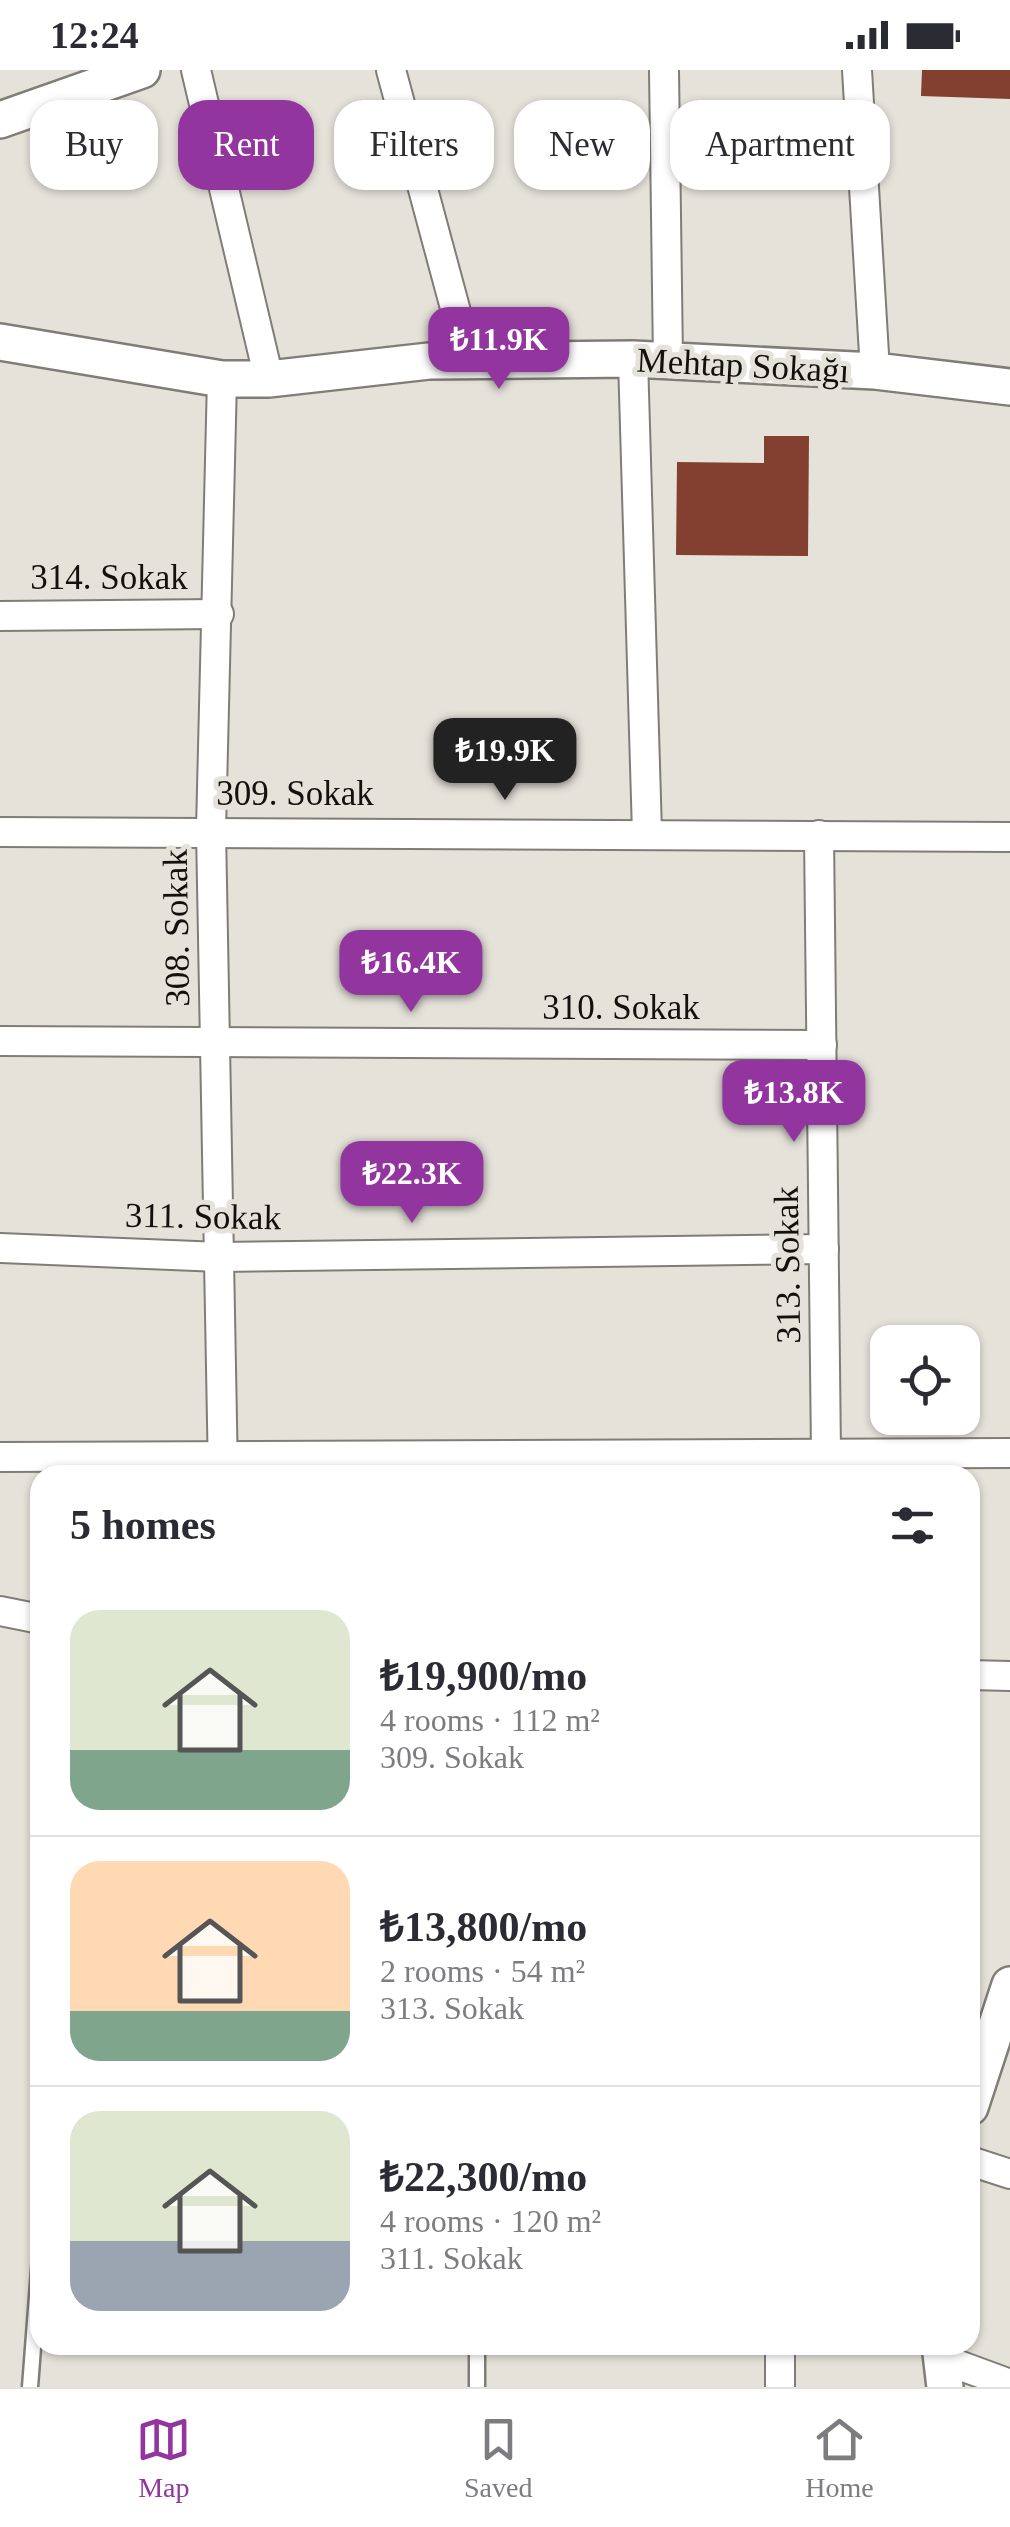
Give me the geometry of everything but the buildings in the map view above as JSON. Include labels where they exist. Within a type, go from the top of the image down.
[{"type":"street","points":[[196,70],[269,379]]},
{"type":"street","points":[[391,70],[470,360]]},
{"type":"street","points":[[647,833],[651,359],[664,70]]},
{"type":"street","points":[[857,70],[875,371]]},
{"type":"street","points":[[0,120],[120,74]]},
{"type":"street","points":[[0,146],[120,74]]},
{"type":"street","name":"Mehtap Sokağı","points":[[0,342],[222,379],[269,379],[470,360],[651,359],[875,371],[1010,387]]},
{"type":"street","name":"308. Sokak","points":[[222,379],[211,830],[223,1465]]},
{"type":"street","name":"314. Sokak","points":[[0,616],[219,614]]},
{"type":"street","name":"309. Sokak","points":[[0,832],[211,830],[1010,837]]},
{"type":"street","name":"313. Sokak","points":[[820,835],[826,1454]]},
{"type":"street","name":"310. Sokak","points":[[0,1041],[822,1045]]},
{"type":"street","name":"311. Sokak","points":[[0,1248],[220,1257],[824,1249]]},
{"type":"street","points":[[273,1465],[1010,1453]]},
{"type":"street","points":[[0,1457],[198,1465]]},
{"type":"street","points":[[0,1611],[30,1617]]},
{"type":"street","points":[[980,1676],[1010,1676]]},
{"type":"street","points":[[980,2076],[1010,1985]]},
{"type":"street","points":[[980,2164],[1010,2174]]},
{"type":"street","points":[[780,2355],[780,2387]]},
{"type":"street","points":[[942,2364],[1010,2384]]},
{"type":"lane","points":[[30,2387],[32,2355]]},
{"type":"lane","points":[[477,2355],[477,2387]]}]
